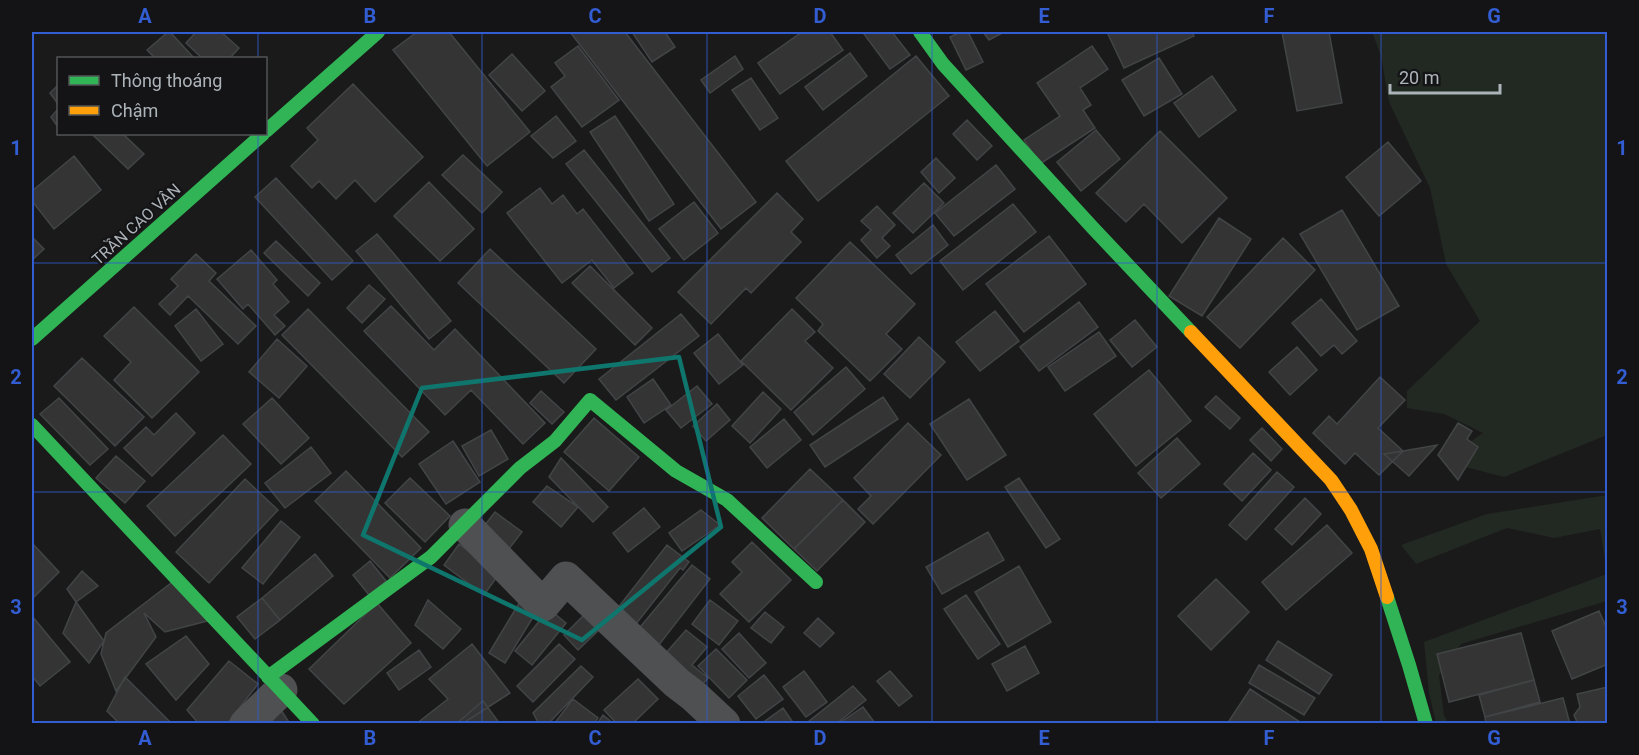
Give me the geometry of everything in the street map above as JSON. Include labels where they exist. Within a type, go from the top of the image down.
[{"type":"street","name":"TRẦN CAO VÂN","points":[[267,129],[378,32]]},
{"type":"street","points":[[920,32],[944,64],[1092,227],[1331,480],[1351,510],[1371,549],[1426,723]]},
{"type":"street","name":"TRẦN CAO VÂN","points":[[32,339],[261,135]]},
{"type":"street","points":[[246,723],[275,683],[431,557],[520,468],[555,441],[590,400],[676,471],[727,500],[816,582]]},
{"type":"street","points":[[32,425],[313,723]]},
{"type":"street","points":[[465,525],[543,605],[566,578],[677,683],[723,723]]},
{"type":"highlighted area","points":[[679,357],[721,527],[582,640],[363,535],[422,388]]},
{"type":"shaded area","points":[[1372,32],[1607,32],[1607,435],[1504,477],[1442,461],[1483,433],[1444,414],[1407,408],[1407,391],[1480,321],[1446,264],[1430,188],[1389,102],[1381,56]]},
{"type":"shaded area","points":[[1607,495],[1607,573],[1600,529],[1554,538],[1507,528],[1416,564],[1401,545],[1487,514]]},
{"type":"shaded area","points":[[1607,574],[1607,601],[1461,644],[1439,675],[1444,715],[1448,723],[1436,723],[1429,693],[1424,642]]},
{"type":"building","points":[[170,32],[193,57],[154,57],[147,50]]},
{"type":"building","points":[[196,32],[221,32],[239,48],[231,57],[201,57],[186,43]]},
{"type":"building","points":[[417,32],[449,32],[530,132],[487,166],[393,50]]},
{"type":"building","points":[[570,32],[625,32],[756,202],[721,229]]},
{"type":"building","points":[[632,32],[665,32],[675,47],[652,62]]},
{"type":"building","points":[[802,32],[830,32],[843,50],[780,94],[758,63]]},
{"type":"building","points":[[892,32],[910,55],[890,69],[864,34]]},
{"type":"building","points":[[960,32],[968,32],[983,62],[966,70],[950,37]]},
{"type":"building","points":[[983,32],[1004,32],[989,40]]},
{"type":"building","points":[[1107,32],[1192,32],[1194,36],[1124,68]]},
{"type":"building","points":[[1282,32],[1329,32],[1342,103],[1297,111]]},
{"type":"building","points":[[578,46],[619,100],[582,127],[551,87],[565,76],[555,63]]},
{"type":"building","points":[[1092,46],[1108,69],[1080,88],[1091,105],[1083,110],[1095,128],[1040,164],[1024,140],[1060,116],[1037,83]]},
{"type":"building","points":[[850,53],[867,76],[823,110],[805,87]]},
{"type":"building","points":[[512,54],[545,91],[522,111],[489,75]]},
{"type":"building","points":[[735,56],[743,69],[710,93],[701,80]]},
{"type":"building","points":[[916,56],[949,96],[818,201],[786,161]]},
{"type":"building","points":[[1159,58],[1182,94],[1144,116],[1122,80]]},
{"type":"building","points":[[1212,76],[1236,110],[1199,137],[1174,103]]},
{"type":"building","points":[[751,78],[778,118],[760,130],[732,90]]},
{"type":"building","points":[[353,84],[423,157],[375,202],[355,180],[336,199],[319,181],[312,188],[291,166],[318,140],[307,128]]},
{"type":"building","points":[[57,86],[57,103],[50,93]]},
{"type":"building","points":[[57,110],[57,126],[51,117]]},
{"type":"building","points":[[556,116],[576,141],[553,158],[531,136]]},
{"type":"building","points":[[615,116],[674,204],[649,221],[590,132]]},
{"type":"building","points":[[967,120],[992,146],[977,160],[953,134]]},
{"type":"building","points":[[1096,130],[1120,159],[1081,191],[1057,162]]},
{"type":"building","points":[[1160,131],[1227,198],[1182,243],[1144,204],[1126,222],[1096,193]]},
{"type":"building","points":[[93,135],[124,135],[144,154],[128,169]]},
{"type":"building","points":[[1388,142],[1421,181],[1379,216],[1346,177]]},
{"type":"building","points":[[584,150],[670,258],[652,272],[566,164]]},
{"type":"building","points":[[463,155],[502,192],[482,213],[442,175]]},
{"type":"building","points":[[74,156],[101,190],[54,229],[32,201],[32,191]]},
{"type":"building","points":[[936,158],[955,178],[939,193],[921,172]]},
{"type":"building","points":[[996,165],[1015,189],[954,236],[935,213]]},
{"type":"building","points":[[276,178],[353,261],[332,280],[255,197]]},
{"type":"building","points":[[429,182],[474,229],[440,261],[394,216]]},
{"type":"building","points":[[924,183],[944,203],[913,233],[893,213]]},
{"type":"building","points":[[540,188],[552,204],[563,195],[577,214],[583,209],[633,273],[614,288],[592,260],[562,283],[507,213]]},
{"type":"building","points":[[777,193],[803,219],[791,232],[801,242],[751,293],[746,288],[711,324],[678,292]]},
{"type":"building","points":[[694,202],[718,233],[684,260],[659,229]]},
{"type":"building","points":[[1013,204],[1036,232],[963,290],[940,261]]},
{"type":"building","points":[[877,206],[895,225],[882,238],[890,246],[877,258],[861,240],[871,230],[861,221]]},
{"type":"building","points":[[1342,210],[1399,306],[1357,330],[1300,234]]},
{"type":"building","points":[[1219,218],[1251,239],[1202,316],[1169,296]]},
{"type":"building","points":[[933,225],[948,245],[911,274],[896,255]]},
{"type":"building","points":[[377,234],[451,321],[429,339],[356,251]]},
{"type":"building","points":[[1049,236],[1086,284],[1024,332],[986,284]]},
{"type":"building","points":[[32,237],[44,249],[32,260]]},
{"type":"building","points":[[1283,238],[1315,270],[1240,348],[1207,317]]},
{"type":"building","points":[[276,241],[320,283],[308,296],[264,253]]},
{"type":"building","points":[[850,242],[915,304],[886,334],[902,349],[870,381],[818,331],[823,324],[796,298]]},
{"type":"building","points":[[490,249],[596,349],[564,383],[458,283]]},
{"type":"building","points":[[251,250],[277,280],[273,284],[289,302],[274,315],[285,326],[275,335],[248,304],[243,309],[217,279]]},
{"type":"building","points":[[196,254],[216,273],[209,281],[256,326],[238,344],[188,296],[170,315],[159,304],[178,286],[171,279]]},
{"type":"building","points":[[590,266],[652,328],[635,345],[572,283]]},
{"type":"building","points":[[369,285],[385,299],[362,323],[347,308]]},
{"type":"building","points":[[1321,299],[1357,341],[1342,354],[1334,345],[1321,356],[1292,323]]},
{"type":"building","points":[[1079,302],[1098,327],[1039,371],[1020,347]]},
{"type":"building","points":[[391,306],[434,350],[455,329],[545,423],[523,444],[471,390],[445,415],[364,331]]},
{"type":"building","points":[[134,307],[199,372],[152,418],[114,380],[131,362],[104,336]]},
{"type":"building","points":[[196,309],[223,344],[201,361],[175,326]]},
{"type":"building","points":[[308,309],[429,432],[402,457],[282,335]]},
{"type":"building","points":[[792,309],[815,332],[805,341],[833,368],[791,410],[741,361]]},
{"type":"building","points":[[995,311],[1019,341],[980,371],[956,342]]},
{"type":"building","points":[[681,314],[699,336],[616,400],[599,379]]},
{"type":"building","points":[[1135,320],[1157,347],[1132,367],[1110,340]]},
{"type":"building","points":[[1099,332],[1116,356],[1065,391],[1048,367]]},
{"type":"building","points":[[718,334],[743,365],[719,384],[694,353]]},
{"type":"building","points":[[919,337],[945,362],[910,398],[884,374]]},
{"type":"building","points":[[277,339],[307,366],[279,398],[249,372]]},
{"type":"building","points":[[1297,347],[1317,370],[1290,395],[1269,372]]},
{"type":"building","points":[[82,358],[144,417],[115,446],[54,386]]},
{"type":"building","points":[[846,367],[865,389],[813,435],[794,412]]},
{"type":"building","points":[[1149,370],[1191,421],[1136,466],[1094,414]]},
{"type":"building","points":[[1380,377],[1405,400],[1378,428],[1403,451],[1379,475],[1355,453],[1345,464],[1313,433],[1329,416],[1337,424]]},
{"type":"building","points":[[653,379],[671,405],[644,423],[627,397]]},
{"type":"building","points":[[697,386],[712,404],[681,428],[666,410]]},
{"type":"building","points":[[541,391],[564,412],[552,424],[530,403]]},
{"type":"building","points":[[763,392],[781,409],[750,443],[732,426]]},
{"type":"building","points":[[1216,396],[1240,418],[1230,429],[1205,407]]},
{"type":"building","points":[[883,397],[898,419],[825,467],[810,445]]},
{"type":"building","points":[[59,398],[108,449],[90,465],[40,414]]},
{"type":"building","points":[[272,398],[309,438],[281,464],[243,424]]},
{"type":"building","points":[[969,399],[1006,455],[967,480],[930,424]]},
{"type":"building","points":[[717,404],[730,420],[706,441],[693,426]]},
{"type":"building","points":[[176,413],[195,433],[152,476],[124,448],[146,427],[154,435]]},
{"type":"building","points":[[594,418],[639,457],[609,491],[564,452]]},
{"type":"building","points":[[784,419],[801,440],[767,468],[750,447]]},
{"type":"building","points":[[908,423],[941,455],[873,524],[858,509],[871,496],[854,478]]},
{"type":"building","points":[[1458,423],[1472,431],[1467,439],[1478,447],[1458,480],[1438,455]]},
{"type":"building","points":[[1262,428],[1282,449],[1271,461],[1250,440]]},
{"type":"building","points":[[491,430],[508,459],[479,476],[462,446]]},
{"type":"building","points":[[223,435],[251,464],[175,536],[147,506]]},
{"type":"building","points":[[1177,438],[1200,464],[1161,498],[1138,473]]},
{"type":"building","points":[[453,441],[480,482],[446,504],[419,464]]},
{"type":"building","points":[[1437,445],[1409,476],[1384,454],[1403,451]]},
{"type":"building","points":[[311,447],[331,473],[285,508],[265,483]]},
{"type":"building","points":[[1253,453],[1271,470],[1242,501],[1224,484]]},
{"type":"building","points":[[116,456],[145,481],[125,503],[96,478]]},
{"type":"building","points":[[561,458],[608,507],[593,522],[549,477]]},
{"type":"building","points":[[810,469],[843,500],[794,549],[762,518]]},
{"type":"building","points":[[346,471],[421,548],[390,578],[315,501]]},
{"type":"building","points":[[1277,472],[1294,487],[1246,540],[1229,525]]},
{"type":"building","points":[[410,478],[450,516],[425,542],[385,503]]},
{"type":"building","points":[[1019,478],[1060,539],[1046,548],[1005,487]]},
{"type":"building","points":[[245,479],[278,510],[209,583],[176,552]]},
{"type":"building","points":[[547,486],[578,507],[561,527],[533,502]]},
{"type":"building","points":[[1305,498],[1321,514],[1292,545],[1275,529]]},
{"type":"building","points":[[843,500],[865,522],[817,571],[794,549]]},
{"type":"building","points":[[644,508],[660,527],[628,552],[613,533]]},
{"type":"building","points":[[701,510],[720,525],[682,551],[669,533]]},
{"type":"building","points":[[495,512],[522,532],[505,554],[478,534]]},
{"type":"building","points":[[281,521],[300,537],[263,584],[242,568]]},
{"type":"building","points":[[1327,525],[1352,553],[1286,610],[1262,582]]},
{"type":"building","points":[[988,532],[1004,560],[942,594],[926,567]]},
{"type":"building","points":[[752,542],[791,580],[749,622],[720,594],[742,572],[732,562]]},
{"type":"building","points":[[32,543],[59,572],[32,599]]},
{"type":"building","points":[[459,544],[499,574],[484,595],[444,565]]},
{"type":"building","points":[[667,545],[689,562],[683,570],[680,568],[632,629],[613,614]]},
{"type":"building","points":[[315,554],[333,576],[280,620],[262,598]]},
{"type":"building","points":[[370,561],[386,581],[369,595],[353,575]]},
{"type":"building","points":[[692,565],[710,579],[655,650],[636,632]]},
{"type":"building","points":[[1019,566],[1051,622],[1008,647],[975,592]]},
{"type":"building","points":[[82,571],[98,586],[76,602],[67,589]]},
{"type":"building","points":[[1216,579],[1249,612],[1211,650],[1178,616]]},
{"type":"building","points":[[175,580],[207,621],[165,632],[144,613],[156,637],[116,691],[101,654],[106,633]]},
{"type":"building","points":[[966,595],[1000,644],[978,659],[944,609]]},
{"type":"building","points":[[262,598],[280,620],[255,639],[237,617]]},
{"type":"building","points":[[428,600],[461,629],[443,649],[415,625]]},
{"type":"building","points":[[521,600],[538,609],[505,663],[489,653]]},
{"type":"building","points":[[710,600],[738,621],[719,645],[692,624]]},
{"type":"building","points":[[76,602],[104,641],[89,663],[63,633]]},
{"type":"building","points":[[377,603],[411,643],[344,704],[309,669]]},
{"type":"building","points":[[549,609],[566,623],[532,665],[515,651]]},
{"type":"building","points":[[1599,611],[1608,631],[1608,664],[1572,679],[1552,631]]},
{"type":"building","points":[[765,612],[784,627],[771,643],[751,628]]},
{"type":"building","points":[[584,615],[599,630],[578,650],[564,635]]},
{"type":"building","points":[[32,616],[70,662],[40,686],[32,676]]},
{"type":"building","points":[[818,618],[834,633],[820,647],[804,633]]},
{"type":"building","points":[[686,630],[707,647],[692,665],[708,678],[696,692],[659,661]]},
{"type":"building","points":[[739,633],[766,663],[749,678],[722,649]]},
{"type":"building","points":[[1521,633],[1534,680],[1449,702],[1437,654]]},
{"type":"building","points":[[186,636],[209,664],[176,700],[146,664]]},
{"type":"building","points":[[1278,641],[1332,675],[1319,694],[1266,660]]},
{"type":"building","points":[[472,644],[510,693],[462,724],[416,724],[448,699],[429,679]]},
{"type":"building","points":[[559,644],[575,659],[533,702],[517,686]]},
{"type":"building","points":[[1025,646],[1039,673],[1007,691],[992,664]]},
{"type":"building","points":[[716,649],[747,680],[729,698],[698,666]]},
{"type":"building","points":[[419,650],[431,667],[399,690],[387,673]]},
{"type":"building","points":[[229,661],[258,684],[227,724],[199,724],[187,710]]},
{"type":"building","points":[[1259,665],[1315,698],[1304,715],[1249,683]]},
{"type":"building","points":[[581,666],[593,677],[548,724],[539,724],[533,713]]},
{"type":"building","points":[[804,671],[827,702],[806,717],[783,687]]},
{"type":"building","points":[[890,671],[912,696],[899,706],[877,681]]},
{"type":"building","points":[[764,675],[783,699],[756,719],[738,696]]},
{"type":"building","points":[[125,677],[172,724],[120,724],[107,711]]},
{"type":"building","points":[[638,679],[658,699],[632,724],[617,724],[604,710]]},
{"type":"building","points":[[1534,680],[1540,702],[1485,717],[1479,695]]},
{"type":"building","points":[[853,686],[866,700],[836,724],[809,724],[808,722]]},
{"type":"building","points":[[1608,687],[1608,724],[1578,724],[1574,715],[1580,707],[1577,694]]},
{"type":"building","points":[[1250,689],[1303,724],[1227,724]]},
{"type":"building","points":[[1563,698],[1570,724],[1486,724],[1485,717]]},
{"type":"building","points":[[573,699],[598,718],[594,724],[554,724]]},
{"type":"building","points":[[483,701],[500,724],[456,724]]},
{"type":"building","points":[[863,707],[875,723],[842,724],[841,722]]},
{"type":"building","points":[[783,708],[794,724],[761,724]]},
{"type":"building","points":[[281,710],[290,724],[264,724]]},
{"type":"building","points":[[603,715],[614,724],[597,724]]},
{"type":"traffic: fast","points":[[267,130],[378,32]]},
{"type":"traffic: fast","points":[[920,32],[943,64],[1191,332]]},
{"type":"traffic: fast","points":[[32,339],[262,135]]},
{"type":"traffic: fast","points":[[268,677],[431,557],[520,468],[555,441],[590,400],[676,471],[727,500],[816,582]]},
{"type":"traffic: fast","points":[[32,425],[313,724]]},
{"type":"traffic: fast","points":[[1387,597],[1426,724]]},
{"type":"traffic: slow","points":[[1191,332],[1331,480],[1351,510],[1371,549],[1387,597]]}]
